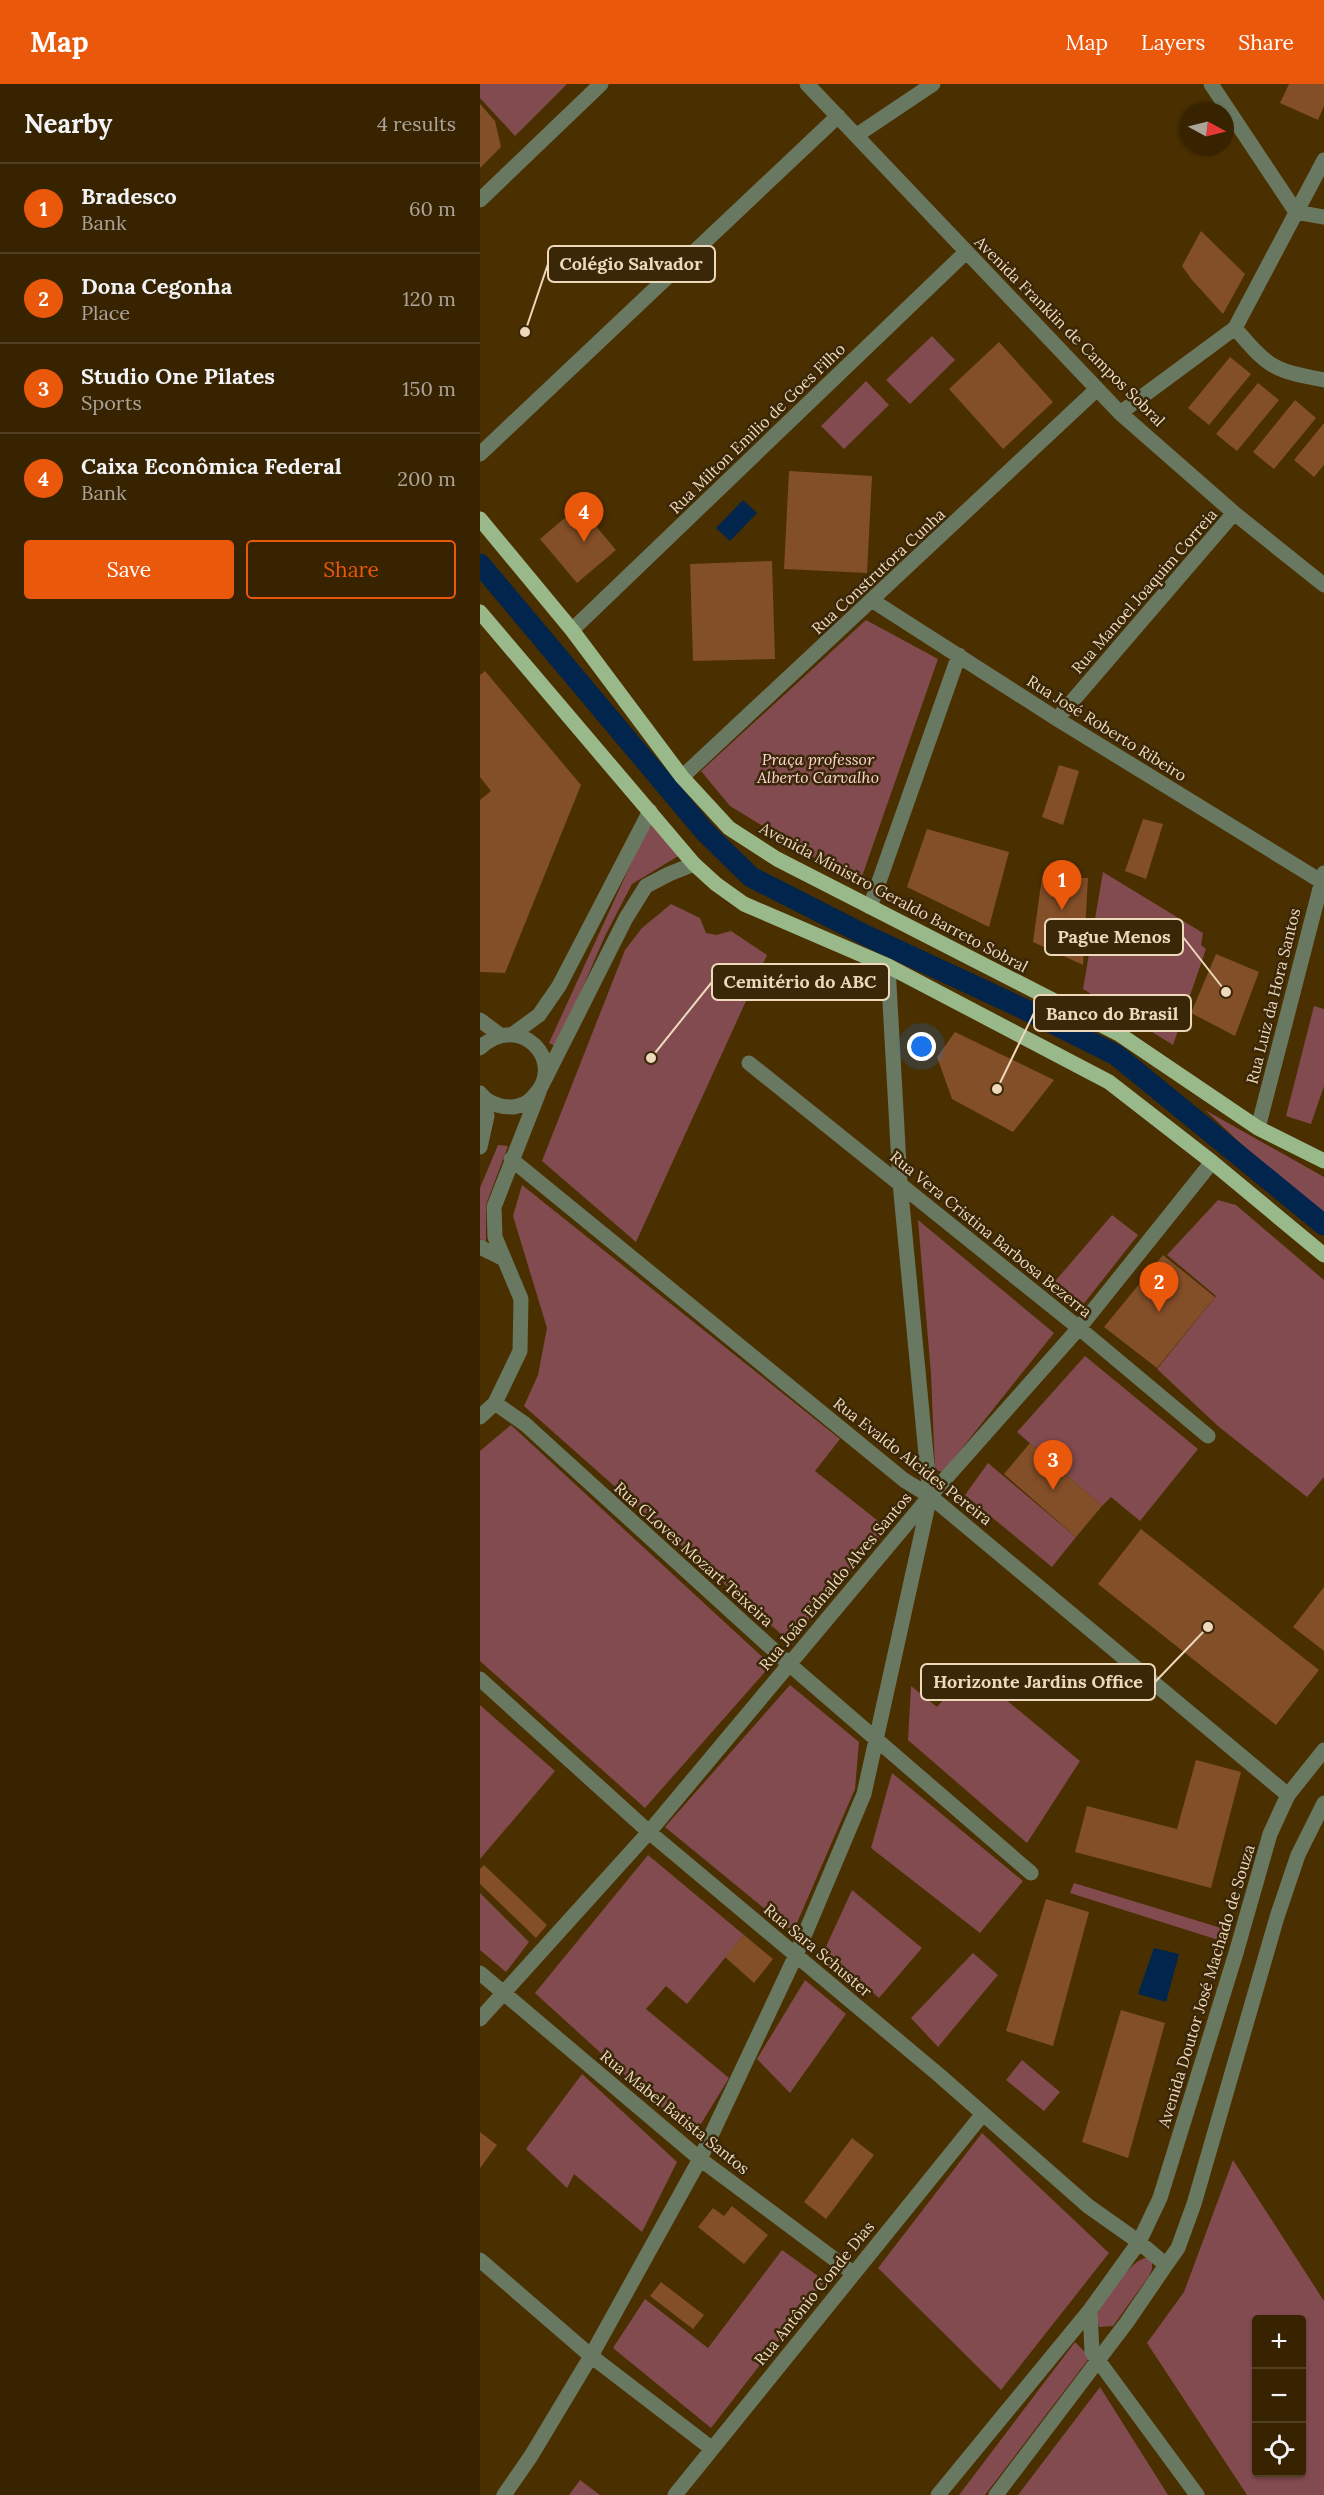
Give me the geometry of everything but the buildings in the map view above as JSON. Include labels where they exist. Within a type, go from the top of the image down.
[{"type":"main road","name":"Avenida Ministro Geraldo Barreto Sobral","points":[[480,519],[572,630],[682,777],[729,828],[750,843],[870,907],[1119,1034],[1258,1128],[1324,1161]]},
{"type":"main road","points":[[480,612],[694,864],[716,884],[744,903],[888,966],[1109,1082],[1212,1162],[1324,1256]]},
{"type":"street","points":[[480,200],[601,84]]},
{"type":"street","name":"Avenida Franklin de Campos Sobral","points":[[807,84],[1120,412],[1234,513],[1324,585]]},
{"type":"street","points":[[857,135],[933,84]]},
{"type":"street","points":[[1211,84],[1296,212],[1324,217]]},
{"type":"street","points":[[480,454],[838,116]]},
{"type":"street","points":[[1120,412],[1235,328],[1324,160]]},
{"type":"street","name":"Rua Milton Emilio de Goes Filho","points":[[572,630],[966,252]]},
{"type":"street","points":[[1235,328],[1262,359],[1274,368],[1290,374],[1324,380]]},
{"type":"street","name":"Rua Construtora Cunha","points":[[682,777],[873,601],[1097,389]]},
{"type":"street","name":"Rua Manoel Joaquim Correia","points":[[1057,719],[1234,513]]},
{"type":"street","name":"Rua José Roberto Ribeiro","points":[[873,601],[1057,719],[1323,879]]},
{"type":"street","points":[[870,907],[959,655]]},
{"type":"street","points":[[480,1048],[488,1040],[506,1034],[539,1015],[559,987],[650,811]]},
{"type":"street","points":[[480,1417],[495,1404],[520,1351],[521,1299],[495,1238],[494,1207],[511,1159],[541,1086],[626,918],[646,886],[694,864]]},
{"type":"street","name":"Rua Luiz da Hora Santos","points":[[1258,1128],[1323,879]]},
{"type":"street","points":[[504,2495],[531,2456],[591,2356],[700,2159],[796,1954],[864,1794],[930,1496],[900,1183],[888,966]]},
{"type":"street","points":[[480,1020],[506,1034],[525,1037],[535,1045],[544,1062],[541,1086],[529,1101],[518,1106],[505,1107],[493,1104],[481,1094]]},
{"type":"street","name":"Rua Vera Cristina Barbosa Bezerra","points":[[749,1063],[1079,1328],[1208,1436]]},
{"type":"street","points":[[480,1147],[487,1116],[481,1094]]},
{"type":"street","name":"Rua Evaldo Alcides Pereira","points":[[511,1159],[904,1480],[930,1496],[1288,1796]]},
{"type":"street","name":"Rua João Ednaldo Alves Santos","points":[[480,2019],[649,1832],[930,1496],[1079,1328],[1212,1162]]},
{"type":"street","points":[[480,1247],[502,1258]]},
{"type":"street","name":"Rua CLoves Mozart Teixeira","points":[[495,1404],[525,1424],[789,1664],[1031,1873]]},
{"type":"street","name":"Rua Sara Schuster","points":[[480,1679],[649,1832],[796,1954],[1088,2206],[1139,2242],[1166,2265]]},
{"type":"street","name":"Avenida Doutor José Machado de Souza","points":[[1090,2310],[1139,2242],[1168,2178],[1270,1834],[1288,1796],[1324,1750]]},
{"type":"street","points":[[996,2495],[1117,2334],[1178,2248],[1189,2220],[1277,1917],[1298,1855],[1324,1803]]},
{"type":"street","name":"Rua Mabel Batista Santos","points":[[480,1973],[700,2159],[853,2273]]},
{"type":"street","name":"Rua Antônio Conde Dias","points":[[675,2495],[982,2115]]},
{"type":"street","points":[[480,2260],[591,2356],[711,2448]]},
{"type":"street","points":[[1090,2310],[1092,2352],[1197,2495]]},
{"type":"street","points":[[938,2495],[1090,2310]]},
{"type":"green space","points":[[480,84],[567,84],[515,136],[480,98]]},
{"type":"green space","points":[[932,336],[955,360],[910,404],[886,380]]},
{"type":"green space","points":[[866,381],[889,405],[844,449],[821,426]]},
{"type":"green space","name":"Praça professor Alberto Carvalho","points":[[866,620],[938,659],[859,885],[730,806],[701,771]]},
{"type":"green space","points":[[651,820],[680,855],[632,884],[605,936],[557,1047],[549,1043]]},
{"type":"green space","points":[[1103,872],[1203,933],[1201,945],[1206,949],[1173,1045],[1083,989]]},
{"type":"green space","points":[[671,904],[700,918],[706,933],[716,935],[731,931],[767,955],[636,1242],[542,1161],[625,950],[642,928]]},
{"type":"green space","points":[[1314,1006],[1324,1009],[1324,1086],[1311,1124],[1286,1116]]},
{"type":"green space","points":[[1205,1110],[1324,1177],[1324,1217],[1297,1196]]},
{"type":"green space","points":[[498,1145],[508,1146],[486,1205],[486,1242],[480,1239],[480,1188]]},
{"type":"green space","points":[[522,1185],[840,1439],[815,1471],[887,1528],[790,1642],[524,1406],[538,1375],[547,1328],[513,1216]]},
{"type":"green space","points":[[1218,1200],[1236,1205],[1324,1280],[1324,1477],[1307,1497],[1218,1426],[1157,1369],[1216,1296],[1167,1255]]},
{"type":"green space","points":[[1112,1215],[1138,1235],[1078,1311],[1050,1287]]},
{"type":"green space","points":[[918,1220],[1054,1333],[943,1472],[935,1470],[931,1374]]},
{"type":"green space","points":[[1085,1356],[1198,1449],[1140,1521],[1111,1497],[1102,1506],[1017,1432]]},
{"type":"green space","points":[[511,1425],[771,1665],[645,1808],[480,1661],[480,1451]]},
{"type":"green space","points":[[988,1463],[1076,1537],[1052,1567],[965,1495]]},
{"type":"green space","points":[[970,1670],[1080,1761],[1027,1843],[908,1740],[911,1686],[937,1707]]},
{"type":"green space","points":[[790,1685],[859,1742],[855,1789],[793,1932],[665,1827]]},
{"type":"green space","points":[[480,1705],[555,1771],[480,1859]]},
{"type":"green space","points":[[892,1773],[1023,1881],[980,1933],[871,1848]]},
{"type":"green space","points":[[648,1855],[744,1935],[687,2004],[666,1986],[646,2009],[729,2078],[693,2137],[535,1993]]},
{"type":"green space","points":[[1074,1883],[1231,1931],[1228,1943],[1070,1893]]},
{"type":"green space","points":[[852,1890],[922,1948],[879,1998],[824,1951]]},
{"type":"green space","points":[[480,1893],[529,1942],[506,1972],[480,1950]]},
{"type":"green space","points":[[973,1953],[998,1975],[938,2047],[911,2018]]},
{"type":"green space","points":[[805,1980],[846,2014],[790,2093],[757,2059]]},
{"type":"green space","points":[[1022,2060],[1060,2092],[1044,2111],[1006,2080]]},
{"type":"green space","points":[[582,2074],[677,2162],[642,2232],[574,2174],[567,2188],[526,2149]]},
{"type":"green space","points":[[982,2133],[1109,2253],[1001,2390],[878,2268]]},
{"type":"green space","points":[[1233,2160],[1324,2301],[1324,2495],[1247,2495],[1147,2343],[1184,2292]]},
{"type":"green space","points":[[782,2250],[825,2281],[711,2428],[613,2348],[645,2299],[708,2348]]},
{"type":"green space","points":[[1147,2257],[1152,2261],[1149,2276],[1113,2326],[1099,2327],[1096,2316],[1115,2286],[1133,2265]]},
{"type":"green space","points":[[1075,2342],[1090,2357],[985,2495],[959,2495]]},
{"type":"green space","points":[[1100,2387],[1168,2495],[1018,2495]]},
{"type":"green space","points":[[580,2480],[600,2495],[569,2495]]},
{"type":"water","points":[[743,500],[757,513],[730,541],[716,528]]},
{"type":"water","points":[[1154,1948],[1179,1954],[1166,2002],[1138,1994]]},
{"type":"waterway","points":[[480,564],[705,832],[751,877],[867,936],[1022,1008],[1116,1055],[1324,1225]]},
{"type":"place","name":"Colégio Salvador","points":[[525,332]]},
{"type":"place","name":"Caixa Econômica Federal","points":[[584,542]]},
{"type":"place","name":"Bradesco","points":[[1062,910]]},
{"type":"place","name":"Pague Menos","points":[[1226,992]]},
{"type":"place","name":"Cemitério do ABC","points":[[651,1058]]},
{"type":"place","name":"Banco do Brasil","points":[[997,1089]]},
{"type":"place","name":"Dona Cegonha","points":[[1159,1312]]},
{"type":"place","name":"Studio One Pilates","points":[[1053,1490]]},
{"type":"place","name":"Horizonte Jardins Office","points":[[1208,1627]]}]
